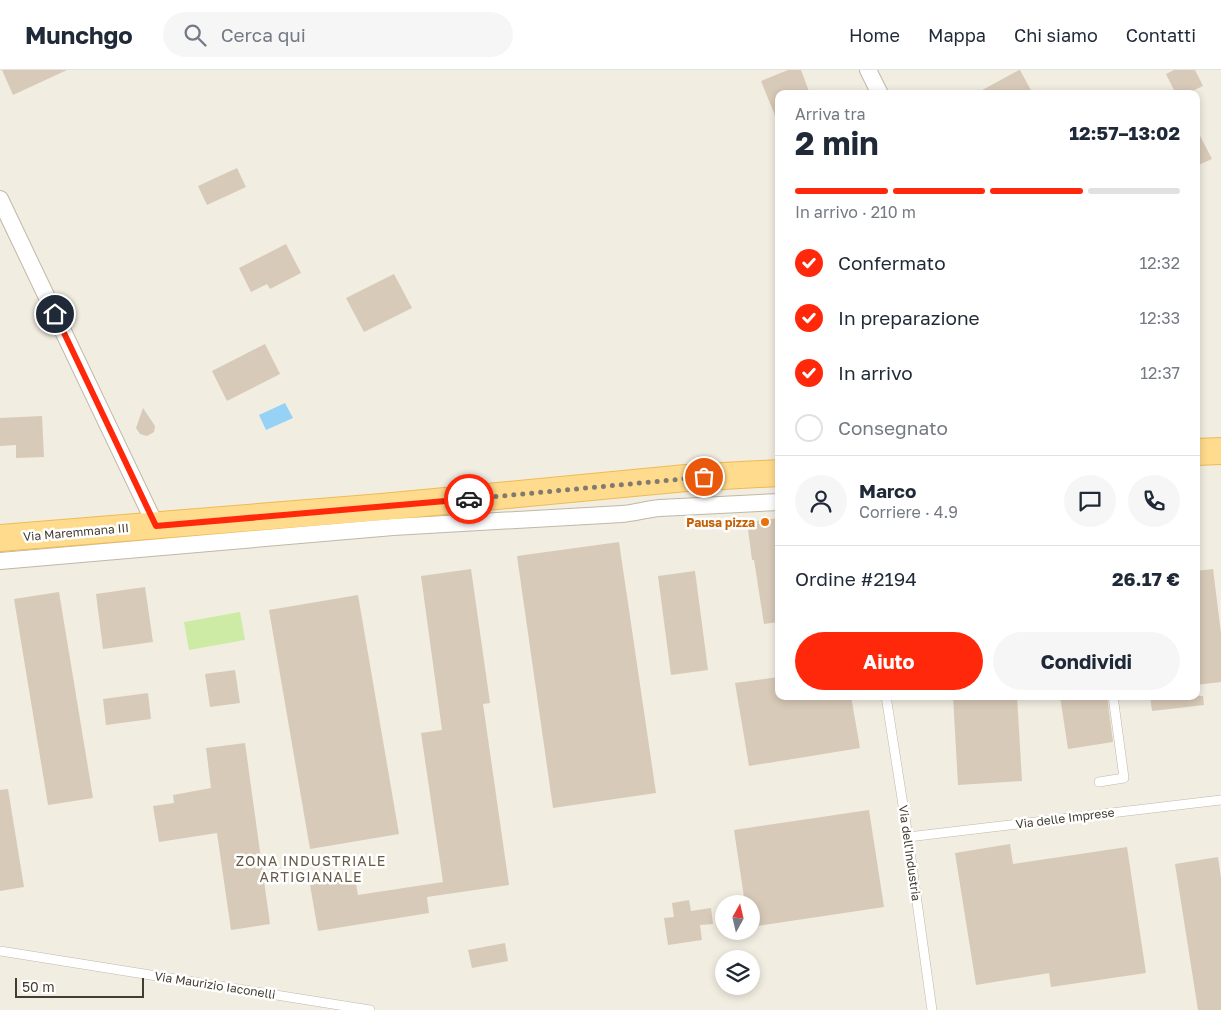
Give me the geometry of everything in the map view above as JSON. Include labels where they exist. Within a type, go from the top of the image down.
[{"type":"main road","points":[[1200,452],[1221,451]]},
{"type":"main road","name":"Via Maremmana III","points":[[0,538],[392,506],[686,478],[775,473]]},
{"type":"street","points":[[868,70],[878,90]]},
{"type":"street","points":[[0,199],[156,526]]},
{"type":"street","points":[[0,561],[393,528],[622,514],[660,508],[775,502]]},
{"type":"lane","name":"Via dell'Industria","points":[[887,700],[932,1010]]},
{"type":"lane","points":[[1099,782],[1124,778],[1114,700]]},
{"type":"lane","name":"Via delle Imprese","points":[[908,837],[1221,800]]},
{"type":"lane","name":"Via Maurizio Iaconelli","points":[[0,951],[370,1010]]},
{"type":"green space","points":[[240,612],[245,640],[189,650],[184,622]]},
{"type":"water","points":[[285,403],[293,418],[266,430],[259,415]]},
{"type":"building","points":[[2,70],[67,70],[13,95]]},
{"type":"building","points":[[788,70],[801,70],[808,90],[775,90],[775,116],[761,81]]},
{"type":"building","points":[[1020,70],[1031,90],[982,90]]},
{"type":"building","points":[[1174,70],[1195,70],[1203,86],[1194,90],[1174,90],[1166,74]]},
{"type":"building","points":[[1200,136],[1212,159],[1200,164]]},
{"type":"building","points":[[237,168],[246,187],[207,205],[198,186]]},
{"type":"building","points":[[286,244],[301,273],[270,289],[267,284],[251,292],[239,268]]},
{"type":"building","points":[[394,274],[412,308],[364,332],[346,298]]},
{"type":"building","points":[[265,344],[280,374],[227,401],[212,371]]},
{"type":"building","points":[[143,408],[155,426],[154,432],[147,436],[140,434],[136,428]]},
{"type":"building","points":[[42,416],[44,457],[16,458],[16,445],[0,446],[0,418]]},
{"type":"building","points":[[775,518],[775,623],[764,624],[747,522]]},
{"type":"building","points":[[619,542],[656,793],[553,808],[517,556]]},
{"type":"building","points":[[471,569],[490,703],[483,704],[509,885],[427,897],[429,913],[318,931],[310,885],[355,878],[358,895],[443,882],[421,733],[442,730],[421,576]]},
{"type":"building","points":[[1213,569],[1221,633],[1221,682],[1200,685],[1200,571]]},
{"type":"building","points":[[695,571],[708,670],[671,675],[658,576]]},
{"type":"building","points":[[145,587],[153,642],[103,649],[96,594]]},
{"type":"building","points":[[59,592],[93,798],[48,805],[14,599]]},
{"type":"building","points":[[358,595],[399,834],[310,849],[269,610]]},
{"type":"building","points":[[235,670],[240,703],[210,707],[205,674]]},
{"type":"building","points":[[775,678],[775,700],[852,700],[860,748],[749,766],[735,683]]},
{"type":"building","points":[[148,693],[151,719],[106,725],[103,699]]},
{"type":"building","points":[[1200,696],[1203,696],[1204,705],[1152,711],[1151,700],[1200,700]]},
{"type":"building","points":[[953,700],[1017,700],[1022,781],[958,785]]},
{"type":"building","points":[[1061,700],[1108,700],[1113,742],[1068,749]]},
{"type":"building","points":[[245,743],[270,924],[231,930],[217,833],[159,842],[153,806],[174,803],[173,795],[211,788],[206,748]]},
{"type":"building","points":[[8,789],[24,887],[0,891],[0,790]]},
{"type":"building","points":[[869,810],[884,907],[760,926],[760,895],[744,895],[734,830]]},
{"type":"building","points":[[1010,844],[1013,864],[1127,847],[1146,973],[1051,987],[1049,973],[976,985],[955,853]]},
{"type":"building","points":[[1218,857],[1221,878],[1221,1010],[1198,1010],[1175,864]]},
{"type":"building","points":[[689,900],[691,911],[711,908],[713,924],[700,925],[702,940],[668,945],[664,918],[674,917],[672,903]]},
{"type":"building","points":[[505,943],[508,961],[472,968],[468,950]]},
{"type":"way so far","points":[[469,499],[704,477]]},
{"type":"place","name":"Pausa pizza","points":[[765,522]]},
{"type":"district","name":"ZONA INDUSTRIALE ARTIGIANALE","points":[[311,868]]},
{"type":"route","points":[[55,314],[156,526],[469,499]]}]
